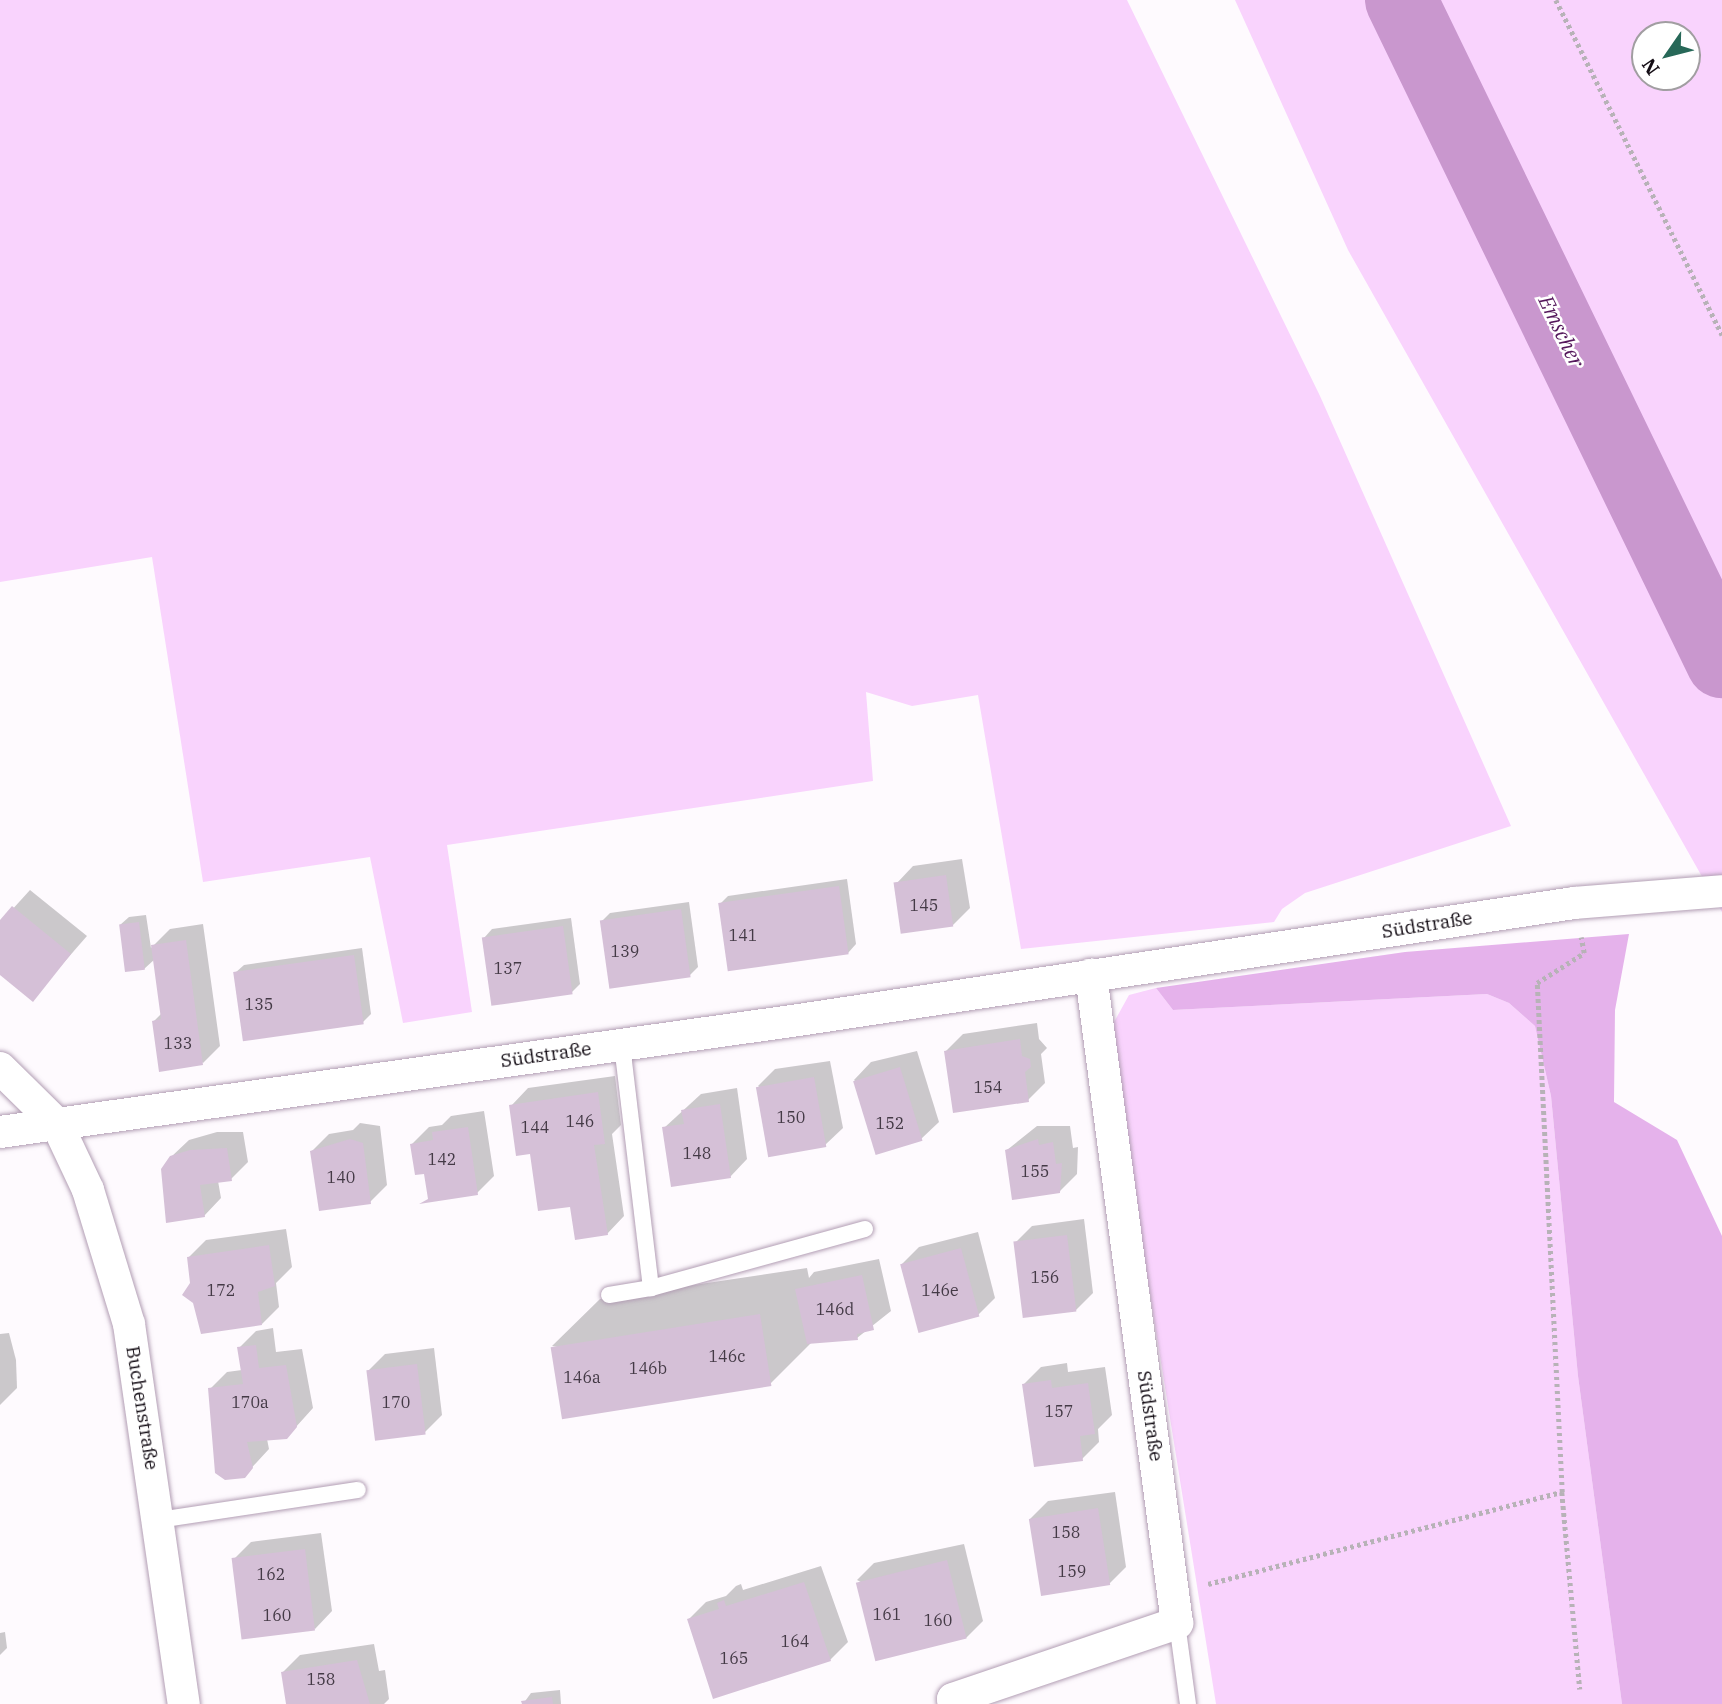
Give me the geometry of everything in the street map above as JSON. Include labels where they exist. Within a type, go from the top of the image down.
[{"type":"street","name":"Südstraße","points":[[0,1132],[622,1045],[1574,903],[1722,891]]},
{"type":"street","name":"Südstraße","points":[[1091,975],[1175,1608]]},
{"type":"street","points":[[0,1068],[57,1124]]},
{"type":"street","name":"Buchenstraße","points":[[57,1124],[88,1190],[129,1324],[184,1704]]},
{"type":"street","points":[[947,1702],[1175,1608]]},
{"type":"lane","points":[[622,1045],[651,1288]]},
{"type":"lane","points":[[609,1295],[651,1288],[865,1229]]},
{"type":"lane","points":[[159,1520],[358,1490]]},
{"type":"lane","points":[[1175,1608],[1188,1704]]},
{"type":"path","points":[[1556,0],[1722,335]]},
{"type":"path","points":[[1574,903],[1584,953],[1537,983],[1562,1492],[1580,1689]]},
{"type":"path","points":[[1175,1608],[1562,1492]]},
{"type":"shaded area","points":[[0,0],[1127,0],[1320,396],[1511,826],[1305,893],[1282,909],[1274,922],[1021,949],[978,695],[912,706],[866,692],[873,781],[447,845],[472,1012],[403,1023],[370,857],[203,882],[152,557],[0,582]]},
{"type":"shaded area","points":[[1235,0],[1722,0],[1722,912],[1348,250]]},
{"type":"shaded area","points":[[1629,934],[1615,1010],[1614,1102],[1677,1140],[1722,1236],[1722,1704],[1622,1704],[1578,1376],[1551,1096],[1535,1026],[1509,1003],[1487,994],[1173,1010],[1156,988],[1405,952]]},
{"type":"shaded area","points":[[1156,988],[1173,1010],[1487,994],[1509,1003],[1535,1026],[1551,1096],[1578,1376],[1622,1704],[1216,1704],[1108,1033],[1129,995]]},
{"type":"building","points":[[946,875],[953,926],[901,934],[894,882]]},
{"type":"building","points":[[839,886],[849,954],[728,971],[718,903]]},
{"type":"building","points":[[12,906],[71,954],[33,1002],[0,975],[0,920]]},
{"type":"building","points":[[681,909],[691,977],[609,989],[600,920]]},
{"type":"building","points":[[139,922],[145,970],[125,972],[119,924]]},
{"type":"building","points":[[563,926],[573,994],[491,1006],[482,937]]},
{"type":"building","points":[[186,940],[203,1065],[159,1072],[152,1021],[161,1019],[151,945]]},
{"type":"building","points":[[354,955],[364,1024],[243,1041],[233,972]]},
{"type":"building","points":[[1020,1039],[1022,1056],[1030,1059],[1031,1067],[1025,1072],[1029,1102],[953,1113],[944,1051]]},
{"type":"building","points":[[900,1067],[923,1141],[876,1155],[853,1081]]},
{"type":"building","points":[[814,1077],[826,1147],[768,1157],[756,1087]]},
{"type":"building","points":[[598,1092],[605,1144],[594,1145],[608,1235],[575,1240],[570,1207],[538,1211],[530,1154],[516,1156],[509,1105]]},
{"type":"building","points":[[720,1104],[731,1178],[671,1187],[662,1127],[684,1124],[681,1110]]},
{"type":"building","points":[[468,1127],[478,1195],[419,1204],[428,1199],[424,1174],[415,1175],[410,1144],[433,1140],[432,1132]]},
{"type":"building","points":[[350,1139],[363,1143],[371,1204],[319,1211],[310,1151]]},
{"type":"building","points":[[1038,1139],[1039,1145],[1053,1142],[1056,1164],[1062,1163],[1060,1193],[1012,1200],[1005,1150]]},
{"type":"building","points":[[227,1148],[232,1181],[200,1185],[205,1217],[166,1223],[161,1169],[170,1156],[190,1150]]},
{"type":"building","points":[[1067,1235],[1076,1311],[1023,1318],[1013,1242]]},
{"type":"building","points":[[269,1245],[275,1286],[258,1292],[262,1325],[201,1334],[193,1303],[182,1295],[190,1283],[187,1257]]},
{"type":"building","points":[[961,1248],[979,1317],[919,1333],[900,1264]]},
{"type":"building","points":[[862,1275],[874,1330],[857,1334],[858,1340],[807,1344],[795,1289]]},
{"type":"building","points":[[760,1314],[771,1386],[562,1419],[551,1347]]},
{"type":"building","points":[[256,1345],[259,1368],[286,1365],[297,1427],[287,1439],[247,1442],[253,1468],[245,1478],[225,1480],[215,1473],[208,1388],[243,1384],[237,1347]]},
{"type":"building","points":[[417,1364],[426,1434],[375,1441],[366,1370]]},
{"type":"building","points":[[1051,1380],[1052,1388],[1088,1383],[1095,1434],[1080,1436],[1083,1461],[1034,1467],[1022,1384]]},
{"type":"building","points":[[1098,1508],[1110,1585],[1041,1596],[1029,1519]]},
{"type":"building","points":[[305,1549],[315,1630],[242,1639],[232,1558]]},
{"type":"building","points":[[947,1560],[967,1639],[875,1661],[856,1583]]},
{"type":"building","points":[[804,1582],[831,1661],[713,1699],[687,1619],[719,1609],[717,1603],[724,1600],[726,1606]]},
{"type":"building","points":[[357,1660],[370,1704],[286,1704],[281,1672]]},
{"type":"building","points":[[552,1697],[553,1704],[522,1704],[521,1701]]},
{"type":"waterway","name":"Emscher","points":[[1401,0],[1722,662]]}]
